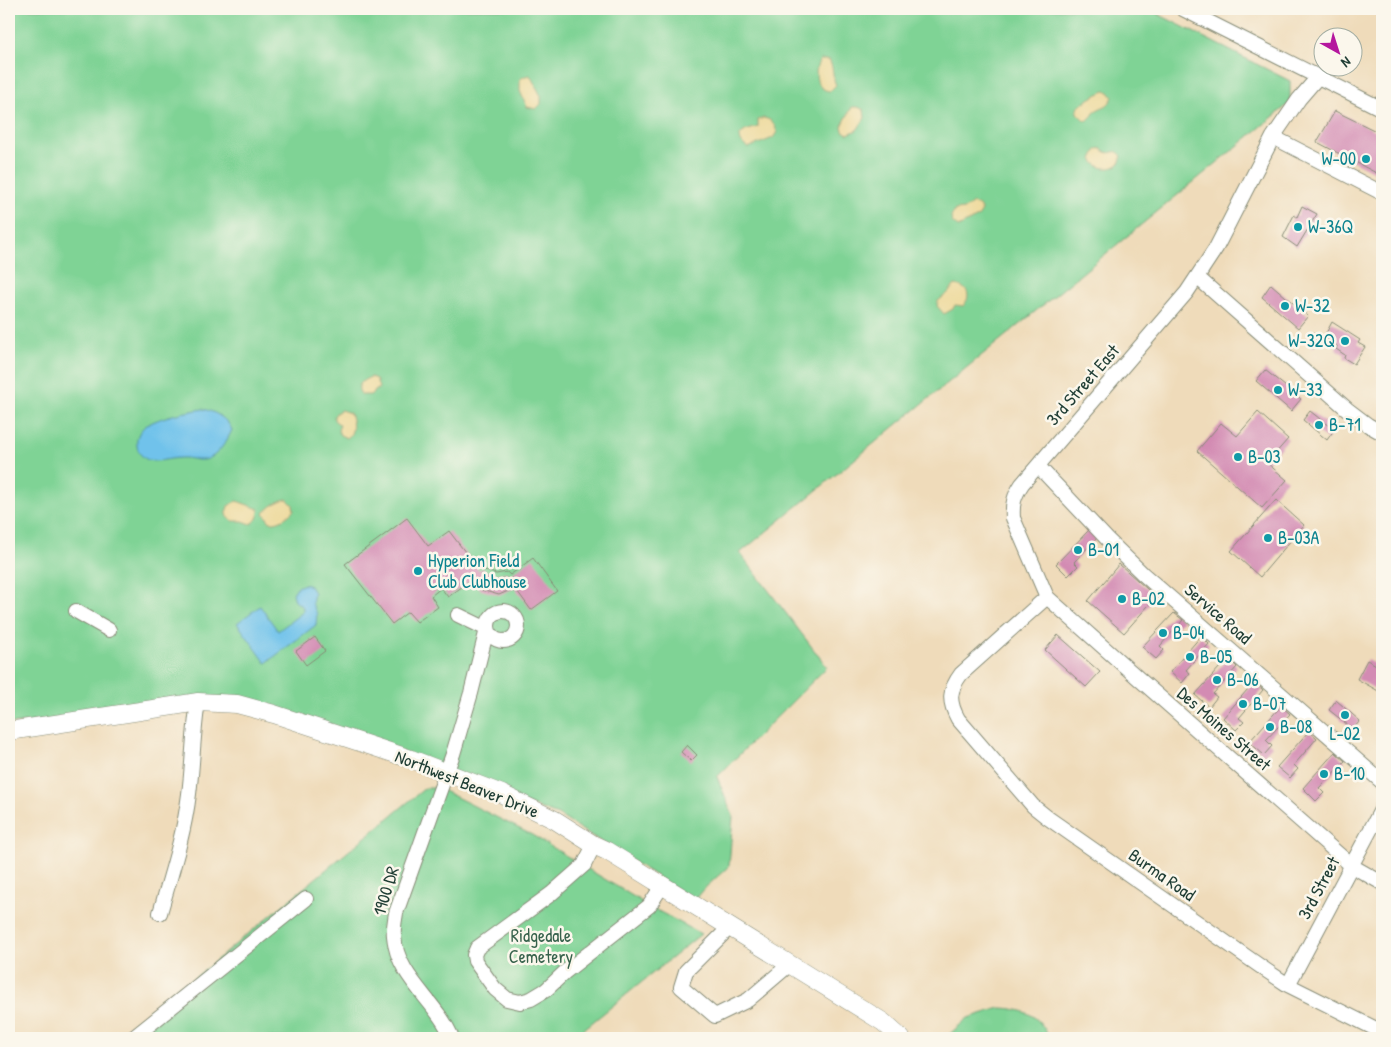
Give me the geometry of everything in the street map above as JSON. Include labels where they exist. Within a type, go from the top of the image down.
[{"type":"main road","name":"Northwest Beaver Drive","points":[[9,730],[198,702],[237,704],[274,714],[447,772],[502,794],[555,820],[882,1022],[902,1038]]},
{"type":"street","points":[[1183,9],[1314,75]]},
{"type":"street","name":"3rd Street East","points":[[1047,597],[1013,518],[1012,506],[1015,495],[1187,292],[1216,248],[1273,137],[1299,99],[1317,78]]},
{"type":"street","points":[[1320,78],[1382,109]]},
{"type":"street","points":[[1273,137],[1382,192]]},
{"type":"street","points":[[1197,277],[1347,410],[1382,433]]},
{"type":"street","name":"Service Road","points":[[1038,466],[1143,574],[1382,782]]},
{"type":"street","name":"Burma Road","points":[[1047,597],[961,674],[954,684],[950,697],[958,719],[1032,806],[1288,985],[1382,1032]]},
{"type":"street","name":"Des Moines Street","points":[[1047,597],[1352,866],[1382,883]]},
{"type":"street","points":[[76,611],[109,630]]},
{"type":"street","name":"1900 DR","points":[[452,1038],[447,1026],[405,972],[397,953],[394,934],[396,913],[447,772],[472,694],[487,629],[458,615]]},
{"type":"street","points":[[160,913],[177,852],[189,796],[193,761],[193,727],[198,702]]},
{"type":"street","name":"3rd Street","points":[[1288,985],[1382,808]]},
{"type":"street","points":[[594,845],[584,865],[551,894],[477,948],[474,955],[475,962],[495,989],[508,1000],[520,1002],[531,999],[546,990],[565,972],[649,906],[662,886]]},
{"type":"street","points":[[134,1038],[306,899]]},
{"type":"street","points":[[730,928],[686,971],[681,987],[714,1016],[748,1000],[789,965]]},
{"type":"green space","points":[[9,9],[1148,9],[1290,81],[1290,103],[740,553],[827,667],[717,777],[733,816],[729,866],[695,900],[558,815],[254,703],[9,724]]},
{"type":"green space","name":"Ridgedale Cemetery","points":[[425,788],[438,788],[532,835],[649,906],[701,934],[573,1038],[122,1038]]},
{"type":"green space","points":[[1000,1008],[1030,1014],[1040,1023],[1049,1038],[945,1038],[968,1018]]},
{"type":"sand","points":[[820,60],[829,60],[832,66],[836,85],[830,91],[825,90],[818,84],[816,69]]},
{"type":"sand","points":[[530,75],[541,96],[541,104],[536,109],[527,107],[520,91],[520,79]]},
{"type":"sand","points":[[1105,91],[1109,92],[1113,97],[1111,101],[1094,112],[1087,121],[1084,120],[1077,113],[1077,109],[1086,101]]},
{"type":"sand","points":[[852,107],[864,110],[865,118],[857,130],[848,134],[843,131],[842,126]]},
{"type":"sand","points":[[764,118],[773,123],[777,132],[773,138],[748,148],[742,143],[740,135],[745,131],[758,127],[758,120]]},
{"type":"sand","points":[[1100,148],[1108,153],[1120,153],[1122,156],[1119,164],[1112,168],[1104,168],[1097,165],[1092,159]]},
{"type":"sand","points":[[973,203],[979,206],[982,211],[978,217],[958,227],[952,222],[951,217],[955,210],[965,209]]},
{"type":"sand","points":[[955,285],[966,290],[968,295],[966,302],[963,306],[955,305],[953,309],[944,314],[937,306],[938,301]]},
{"type":"sand","points":[[371,377],[376,379],[379,388],[370,395],[362,395],[359,389],[360,384]]},
{"type":"sand","points":[[341,410],[350,413],[352,420],[353,427],[350,436],[347,438],[340,435],[338,430],[340,425],[334,420],[334,416]]},
{"type":"sand","points":[[287,499],[293,505],[294,510],[277,522],[270,522],[264,513],[277,502]]},
{"type":"sand","points":[[237,501],[259,509],[259,514],[253,523],[234,521],[228,517],[228,506]]},
{"type":"water","points":[[203,409],[220,416],[232,430],[217,453],[209,459],[184,458],[154,461],[147,460],[139,452],[137,440],[142,429],[147,425],[181,413]]},
{"type":"water","points":[[305,584],[310,586],[314,593],[312,603],[317,614],[316,625],[266,663],[237,623],[260,606],[278,631],[303,612],[303,607],[295,601],[293,593],[297,587]]},
{"type":"building","name":"W-00","points":[[1335,111],[1382,134],[1382,176],[1317,142]]},
{"type":"building","name":"W-36Q","points":[[1302,206],[1317,214],[1297,247],[1283,237],[1294,215],[1297,217]]},
{"type":"building","name":"W-32","points":[[1271,284],[1308,316],[1298,328],[1262,297]]},
{"type":"building","name":"W-32Q","points":[[1332,322],[1360,340],[1358,343],[1365,347],[1354,364],[1344,358],[1345,355],[1336,349],[1337,346],[1324,337]]},
{"type":"building","points":[[1313,332],[1320,337],[1314,347],[1306,341]]},
{"type":"building","name":"W-33","points":[[1265,370],[1301,399],[1291,411],[1256,381]]},
{"type":"building","name":"B-71","points":[[1310,411],[1334,430],[1327,440],[1303,420]]},
{"type":"building","name":"B-03","points":[[1258,412],[1288,439],[1267,463],[1287,480],[1262,508],[1197,451],[1221,423],[1237,436]]},
{"type":"building","name":"B-03A","points":[[1276,500],[1304,525],[1260,577],[1231,551]]},
{"type":"building","name":"Hyperion Field Club Clubhouse","points":[[407,518],[428,546],[449,531],[479,570],[483,568],[496,574],[507,572],[510,575],[533,558],[557,591],[531,610],[515,588],[499,595],[481,590],[470,581],[448,597],[441,588],[431,596],[438,607],[417,622],[408,612],[392,624],[345,564]]},
{"type":"building","name":"B-01","points":[[1090,529],[1098,537],[1074,562],[1078,566],[1068,576],[1056,564]]},
{"type":"building","name":"B-02","points":[[1119,564],[1156,597],[1124,633],[1088,601]]},
{"type":"building","name":"B-04","points":[[1174,613],[1183,620],[1160,646],[1164,650],[1156,659],[1142,647]]},
{"type":"building","points":[[1058,635],[1100,672],[1086,687],[1045,650]]},
{"type":"building","name":"B-05","points":[[1201,636],[1209,644],[1186,670],[1190,673],[1182,683],[1170,672]]},
{"type":"building","points":[[315,637],[325,651],[306,665],[296,651]]},
{"type":"building","name":"B-06","points":[[1228,658],[1237,667],[1213,694],[1217,697],[1209,707],[1195,695]]},
{"type":"building","points":[[1367,660],[1382,668],[1382,693],[1357,679]]},
{"type":"building","name":"B-07","points":[[1254,682],[1263,690],[1239,718],[1244,722],[1236,730],[1223,718]]},
{"type":"building","name":"L-02","points":[[1336,700],[1360,721],[1353,729],[1329,710]]},
{"type":"building","name":"B-08","points":[[1281,706],[1290,714],[1266,740],[1272,746],[1264,755],[1249,742]]},
{"type":"building","points":[[1309,731],[1317,738],[1294,765],[1298,769],[1290,778],[1277,767]]},
{"type":"building","points":[[687,745],[697,755],[691,761],[681,752]]},
{"type":"building","name":"B-10","points":[[1335,752],[1345,761],[1319,788],[1324,793],[1316,801],[1303,788]]},
{"type":"place","name":"W-00","points":[[1366,159]]},
{"type":"place","name":"W-36Q","points":[[1298,227]]},
{"type":"place","name":"W-32","points":[[1285,306]]},
{"type":"place","name":"W-32Q","points":[[1345,341]]},
{"type":"place","name":"W-33","points":[[1278,390]]},
{"type":"place","name":"B-71","points":[[1319,425]]},
{"type":"place","name":"B-03","points":[[1238,457]]},
{"type":"place","name":"B-03A","points":[[1268,538]]},
{"type":"place","name":"B-01","points":[[1078,550]]},
{"type":"place","name":"Hyperion Field Club Clubhouse","points":[[418,571]]},
{"type":"place","name":"B-02","points":[[1122,599]]},
{"type":"place","name":"B-04","points":[[1163,633]]},
{"type":"place","name":"B-05","points":[[1190,657]]},
{"type":"place","name":"B-06","points":[[1217,680]]},
{"type":"place","name":"B-07","points":[[1243,704]]},
{"type":"place","name":"L-02","points":[[1345,715]]},
{"type":"place","name":"B-08","points":[[1270,727]]},
{"type":"place","name":"B-10","points":[[1324,774]]}]
